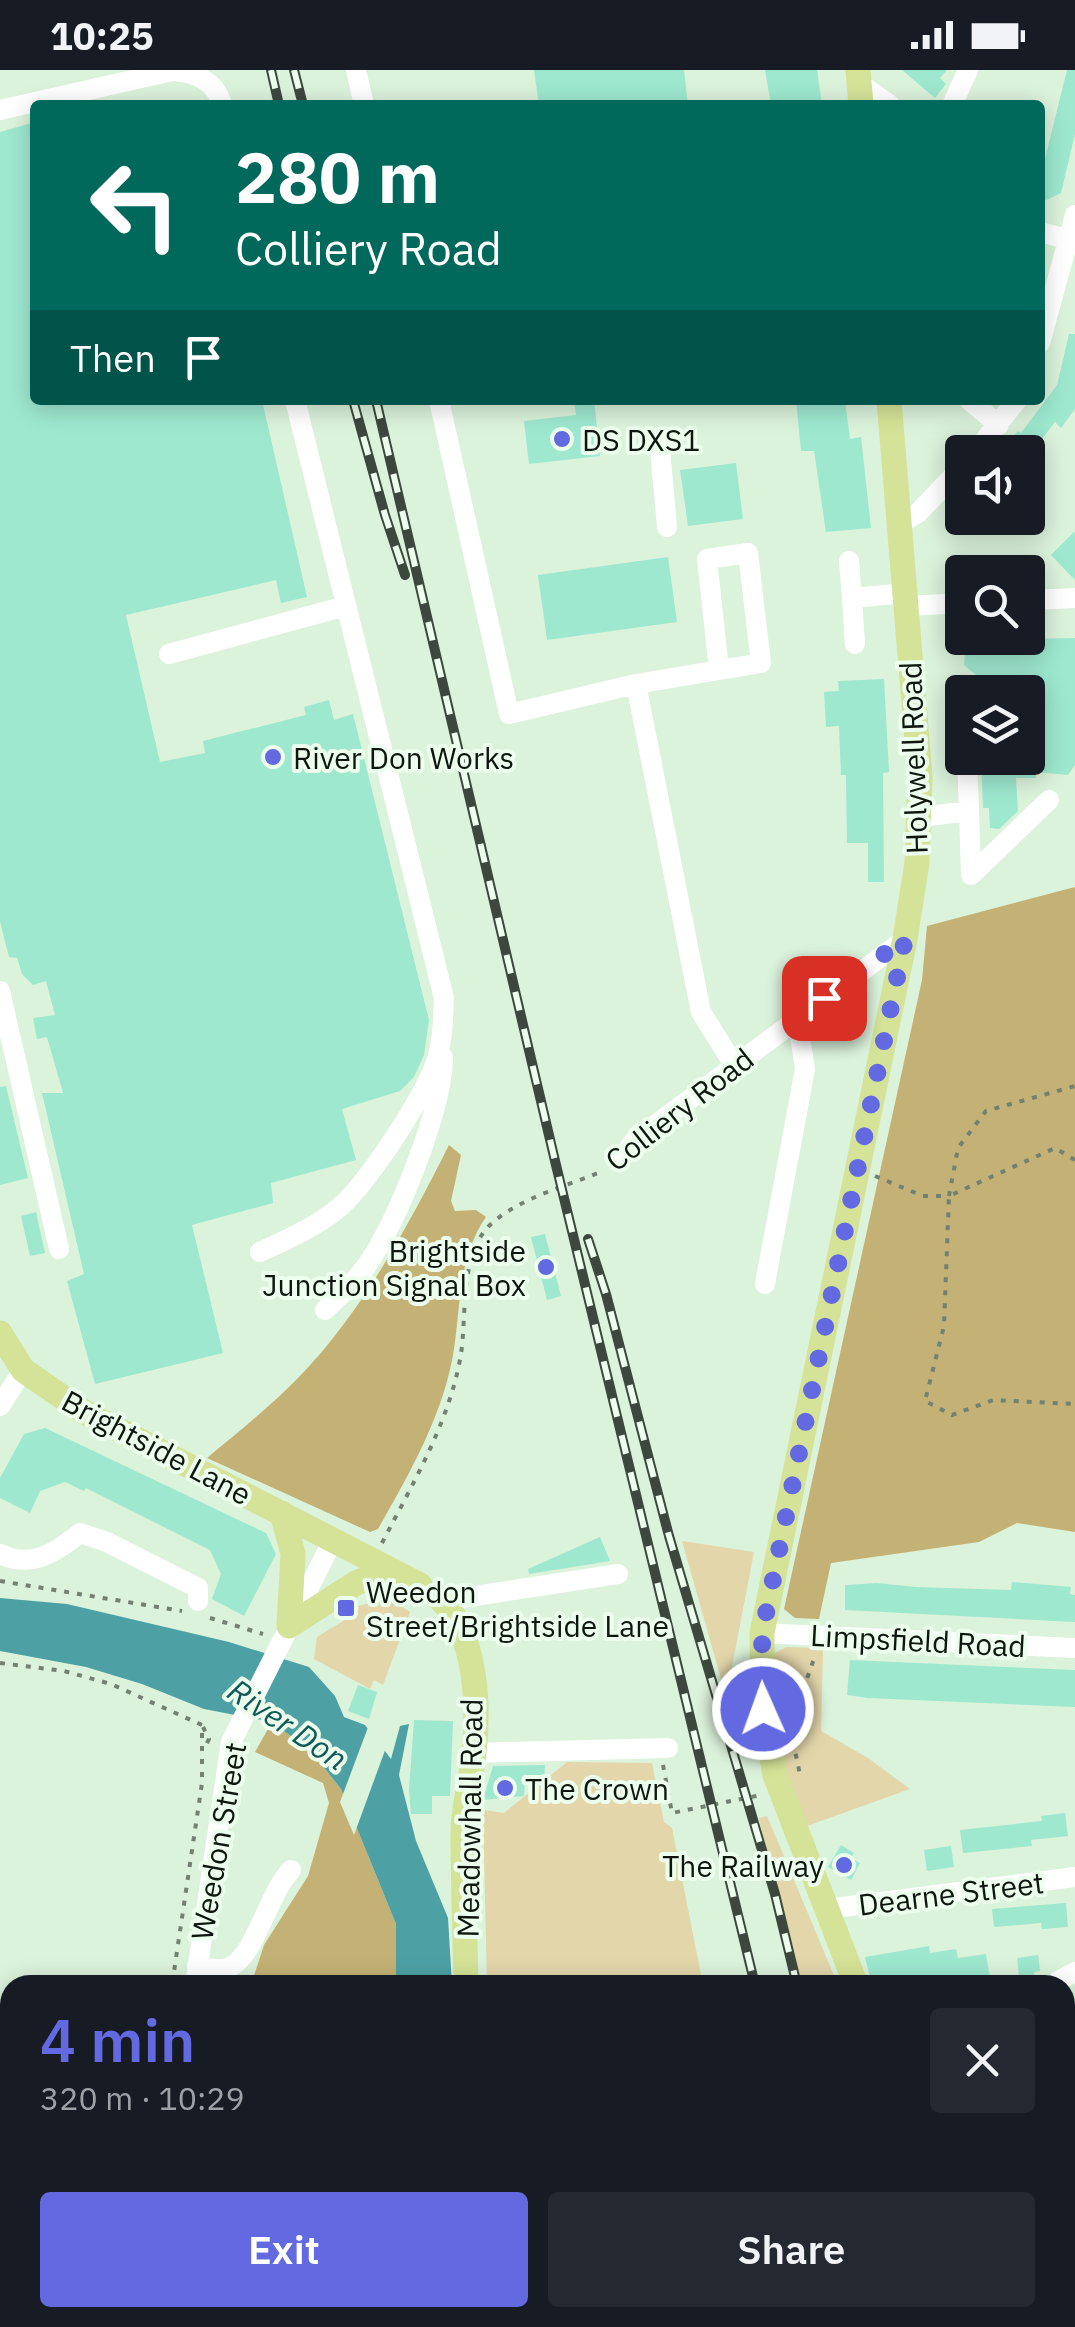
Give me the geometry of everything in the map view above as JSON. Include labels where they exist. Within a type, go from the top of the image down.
[{"type":"main road","name":"Holywell Road","points":[[852,1975],[826,1909],[790,1784],[768,1742],[763,1709],[762,1633],[905,939],[917,864],[920,777],[888,405]]},
{"type":"main road","name":"Brightside Lane","points":[[0,1333],[23,1370],[84,1412],[333,1540]]},
{"type":"main road","points":[[280,1634],[293,1554],[282,1513]]},
{"type":"main road","points":[[333,1540],[434,1595]]},
{"type":"main road","points":[[280,1634],[382,1565]]},
{"type":"main road","name":"Meadowhall Road","points":[[434,1595],[457,1622],[470,1667],[476,1718],[464,1826],[466,1975]]},
{"type":"street","points":[[356,70],[363,100]]},
{"type":"street","points":[[955,100],[968,70]]},
{"type":"street","points":[[44,100],[172,71],[189,72],[209,83],[219,100]]},
{"type":"street","points":[[859,86],[882,100]]},
{"type":"street","points":[[0,110],[30,103]]},
{"type":"street","points":[[1045,327],[1072,241],[1075,215]]},
{"type":"street","points":[[1045,233],[1072,241]]},
{"type":"street","points":[[296,405],[444,998],[440,1094],[382,1240],[350,1286],[325,1310]]},
{"type":"street","points":[[440,405],[471,508],[509,714],[636,684],[719,670],[761,662],[748,553],[708,559],[719,670]]},
{"type":"street","points":[[975,405],[999,425]]},
{"type":"street","points":[[990,435],[1013,405]]},
{"type":"street","points":[[659,437],[667,527]]},
{"type":"street","points":[[900,523],[918,513],[945,485]]},
{"type":"street","points":[[849,562],[854,644]]},
{"type":"street","points":[[852,598],[945,602]]},
{"type":"street","points":[[1045,599],[1075,598]]},
{"type":"street","points":[[169,654],[346,606]]},
{"type":"street","points":[[636,684],[701,1012],[734,1064]]},
{"type":"street","points":[[967,775],[971,875],[1049,800]]},
{"type":"street","points":[[920,817],[969,811]]},
{"type":"street","name":"Colliery Road","points":[[618,1162],[635,1140],[905,939]]},
{"type":"street","points":[[0,992],[59,1250]]},
{"type":"street","points":[[764,1284],[805,1070],[798,1017]]},
{"type":"street","points":[[260,1252],[308,1230],[342,1205],[407,1116],[436,1063],[442,1035]]},
{"type":"street","points":[[0,1406],[23,1370]]},
{"type":"street","points":[[0,1554],[18,1562],[54,1554],[80,1533],[107,1542],[198,1588],[198,1601]]},
{"type":"street","name":"Weedon Street","points":[[196,1975],[231,1742],[280,1634],[333,1540]]},
{"type":"street","points":[[434,1595],[618,1574]]},
{"type":"street","name":"Limpsfield Road","points":[[762,1633],[1075,1648]]},
{"type":"street","points":[[474,1753],[665,1753]]},
{"type":"street","points":[[200,1975],[238,1962],[273,1893],[292,1870]]},
{"type":"street","name":"Dearne Street","points":[[826,1909],[1075,1878]]},
{"type":"path","points":[[1075,1086],[986,1111],[958,1148],[949,1196],[944,1326],[924,1401],[952,1416],[994,1400],[1075,1404]]},
{"type":"path","points":[[857,1169],[923,1196],[949,1196],[1055,1148],[1075,1160]]},
{"type":"path","name":"Colliery Road","points":[[382,1565],[448,1405],[461,1353],[470,1268],[483,1234],[519,1205],[618,1162]]},
{"type":"path","points":[[0,1581],[198,1614],[280,1634]]},
{"type":"path","points":[[665,1753],[670,1811],[678,1813],[790,1784],[789,1723],[812,1660],[827,1636]]},
{"type":"path","points":[[0,1662],[64,1671],[111,1684],[202,1725],[210,1739],[202,1754],[202,1783],[173,1975]]},
{"type":"shaded area","points":[[1075,887],[1075,1532],[1017,1523],[979,1542],[831,1563],[819,1619],[795,1618],[784,1609],[922,980],[927,926]]},
{"type":"shaded area","points":[[449,1145],[461,1155],[451,1201],[455,1211],[476,1210],[486,1217],[468,1254],[453,1354],[436,1415],[378,1529],[370,1532],[207,1458],[288,1388],[344,1324],[400,1237]]},
{"type":"shaded area","points":[[682,1541],[754,1552],[729,1682],[722,1682]]},
{"type":"shaded area","points":[[385,1599],[410,1612],[383,1685],[374,1680],[370,1689],[314,1659],[317,1637],[348,1618],[346,1614],[358,1606]]},
{"type":"shaded area","points":[[786,1647],[823,1648],[821,1731],[868,1758],[910,1789],[807,1826],[784,1765],[773,1716],[771,1672],[775,1653]]},
{"type":"shaded area","points":[[272,1722],[311,1751],[341,1789],[396,1924],[396,1975],[254,1975],[264,1945],[308,1876],[329,1803],[323,1783],[255,1752]]},
{"type":"shaded area","points":[[567,1762],[652,1763],[664,1822],[672,1828],[701,1975],[487,1975],[483,1810],[504,1813]]},
{"type":"shaded area","points":[[767,1816],[834,1975],[797,1975],[759,1818]]},
{"type":"water","name":"River Don","points":[[0,1598],[67,1604],[229,1642],[309,1667],[335,1696],[344,1717],[365,1725],[391,1759],[400,1726],[409,1724],[399,1775],[416,1841],[448,1918],[451,1975],[396,1975],[396,1924],[341,1789],[311,1751],[272,1722],[204,1709],[86,1667],[0,1651]]},
{"type":"pier","points":[[370,1722],[387,1745],[354,1835],[340,1802]]},
{"type":"building","points":[[534,70],[684,70],[687,100],[538,100]]},
{"type":"building","points":[[765,70],[817,70],[821,100],[770,100]]},
{"type":"building","points":[[902,70],[947,70],[940,78],[946,84],[935,98]]},
{"type":"building","points":[[1067,70],[1075,70],[1075,134],[1061,193],[1045,201],[1045,159]]},
{"type":"building","name":"River Don Works","points":[[30,123],[30,405],[263,405],[307,597],[281,603],[276,580],[126,615],[160,762],[205,753],[203,741],[306,715],[304,707],[329,700],[334,720],[353,714],[429,1020],[424,1055],[414,1077],[400,1091],[342,1109],[356,1160],[271,1183],[273,1203],[192,1225],[223,1353],[95,1384],[67,1281],[84,1274],[42,1093],[63,1093],[47,1037],[37,1039],[33,1018],[55,1015],[46,981],[33,985],[22,974],[17,958],[9,957],[0,921],[0,132]]},
{"type":"building","points":[[1069,334],[1075,334],[1075,409],[1061,428],[1055,422],[1045,435],[1015,435],[1021,433],[1057,385]]},
{"type":"building","name":"DS DXS1","points":[[575,405],[595,405],[600,456],[529,464],[524,421],[576,415]]},
{"type":"building","points":[[796,405],[846,405],[850,439],[861,437],[871,528],[826,532],[814,451],[801,451]]},
{"type":"building","points":[[736,463],[743,519],[688,526],[680,470]]},
{"type":"building","points":[[1075,531],[1075,580],[1051,555]]},
{"type":"building","points":[[668,557],[677,622],[547,640],[538,575]]},
{"type":"building","points":[[1075,638],[1075,765],[1068,775],[1045,773],[1045,675],[976,675],[964,665],[965,655],[1045,655],[1045,639]]},
{"type":"building","points":[[884,679],[889,772],[883,773],[884,882],[868,882],[868,843],[847,843],[846,775],[841,775],[839,726],[826,727],[824,692],[839,691],[838,681]]},
{"type":"building","points":[[982,775],[1036,775],[1016,778],[1018,811],[999,829],[990,828],[989,808],[983,808]]},
{"type":"building","points":[[6,1086],[28,1178],[0,1185],[0,1087]]},
{"type":"building","points":[[36,1212],[45,1253],[30,1256],[21,1216]]},
{"type":"building","name":"Brightside Junction Signal Box","points":[[545,1234],[561,1296],[547,1300],[531,1237]]},
{"type":"building","points":[[45,1428],[266,1533],[276,1554],[244,1616],[212,1599],[221,1574],[210,1550],[86,1488],[84,1491],[65,1482],[40,1491],[30,1513],[0,1498],[0,1478],[24,1434]]},
{"type":"building","points":[[600,1537],[610,1561],[529,1574],[528,1569]]},
{"type":"building","points":[[1012,1582],[1071,1587],[1070,1594],[1075,1595],[1075,1622],[845,1610],[845,1585],[1011,1590]]},
{"type":"building","points":[[850,1660],[1075,1670],[1075,1707],[847,1695]]},
{"type":"building","points":[[358,1685],[377,1692],[369,1719],[348,1711]]},
{"type":"building","points":[[414,1720],[453,1721],[450,1796],[432,1796],[432,1814],[411,1814]]},
{"type":"building","name":"The Crown","points":[[545,1765],[544,1780],[525,1779],[524,1796],[483,1800],[493,1766]]},
{"type":"building","points":[[1065,1813],[1068,1836],[1031,1840],[1032,1846],[963,1853],[960,1830],[1042,1821],[1041,1816]]},
{"type":"building","name":"The Railway","points":[[841,1845],[854,1853],[851,1858],[860,1863],[851,1880],[828,1867]]},
{"type":"building","points":[[951,1846],[954,1867],[927,1871],[924,1850]]},
{"type":"building","points":[[1066,1903],[1068,1927],[1042,1929],[1041,1923],[994,1927],[992,1909]]},
{"type":"building","points":[[929,1946],[930,1953],[956,1949],[958,1958],[986,1954],[990,1975],[870,1975],[865,1957]]},
{"type":"building","points":[[1038,1955],[1040,1971],[1019,1975],[1017,1958]]},
{"type":"railway","points":[[271,70],[278,100]]},
{"type":"railway","points":[[294,70],[302,100]]},
{"type":"railway","points":[[354,405],[405,575]]},
{"type":"railway","points":[[377,405],[753,1975]]},
{"type":"railway","points":[[588,1239],[669,1536],[775,1894],[795,1975]]},
{"type":"place","name":"DS DXS1","points":[[562,439]]},
{"type":"place","name":"River Don Works","points":[[273,757]]},
{"type":"place","name":"Brightside Junction Signal Box","points":[[546,1267]]},
{"type":"place","name":"Weedon Street/Brightside Lane","points":[[346,1608]]},
{"type":"place","name":"The Crown","points":[[505,1788]]},
{"type":"place","name":"The Railway","points":[[844,1865]]},
{"type":"route","points":[[763,1709],[762,1633],[905,939],[824,998]]}]
